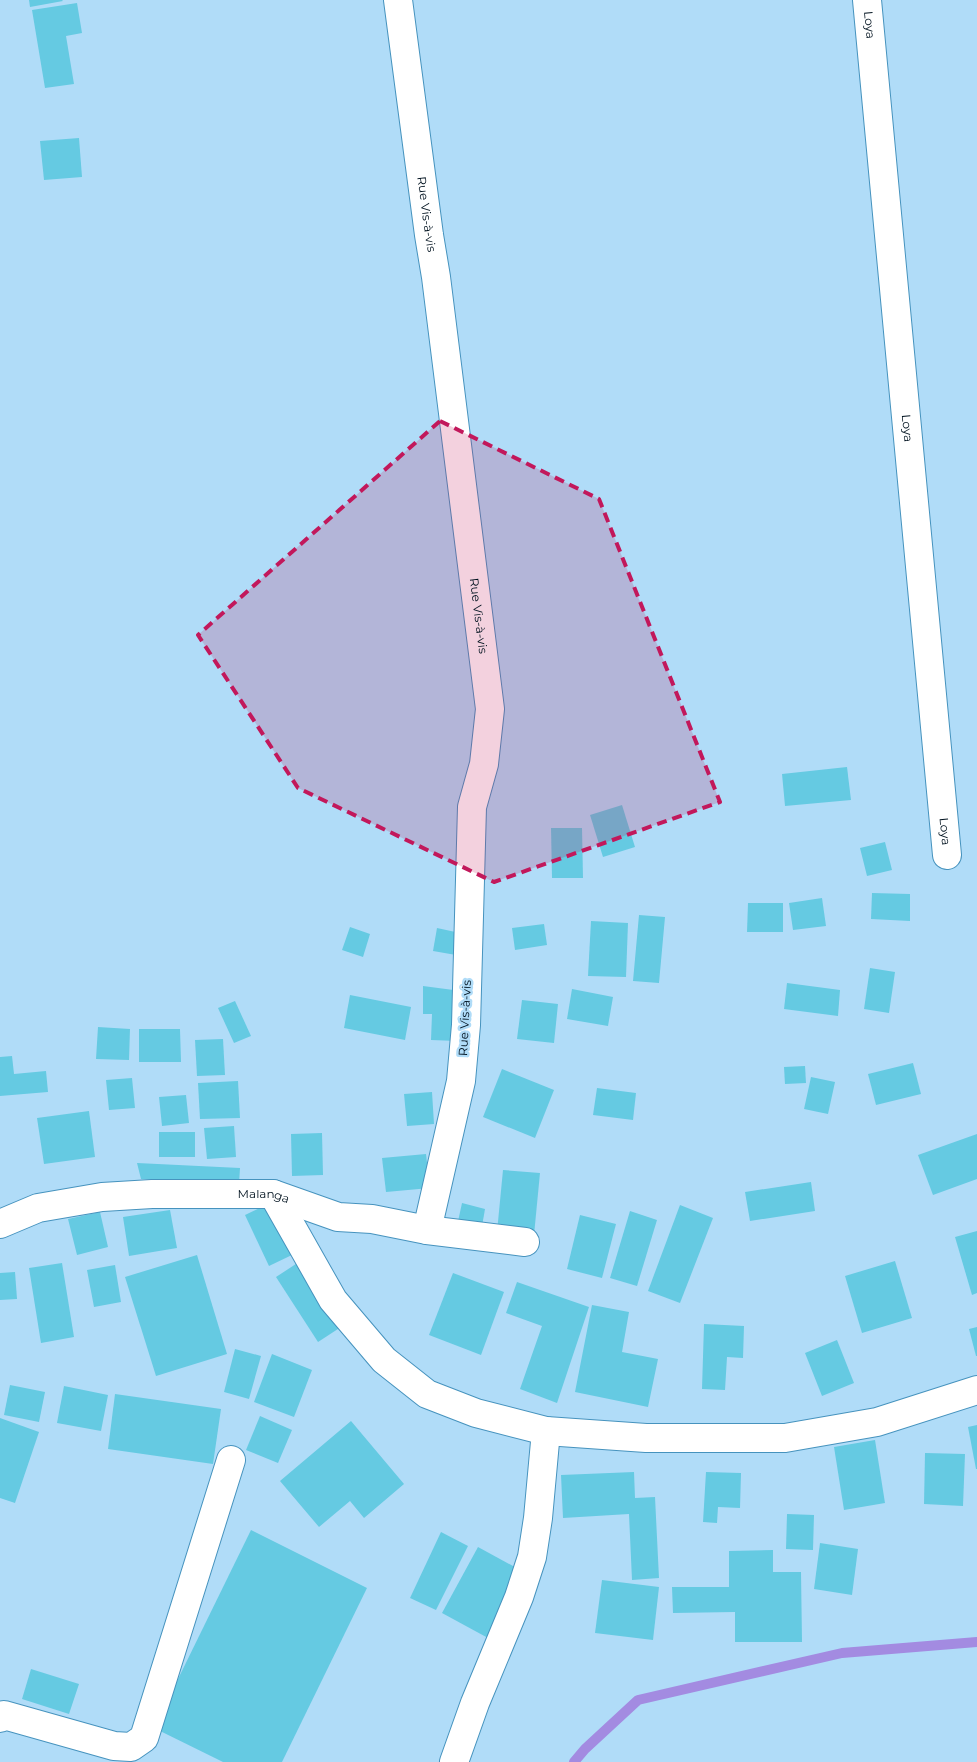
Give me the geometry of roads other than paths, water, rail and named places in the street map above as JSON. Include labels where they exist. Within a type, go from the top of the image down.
[{"type":"street","name":"Rue Vis-à-vis","points":[[398,0],[436,277],[490,709],[484,764],[472,807],[466,1025],[461,1081],[427,1230]]},
{"type":"street","name":"Loya","points":[[867,0],[947,855]]},
{"type":"street","name":"Malanga","points":[[0,1224],[38,1208],[102,1197],[152,1194],[273,1194],[338,1217],[372,1219],[427,1230],[525,1242]]},
{"type":"street","points":[[273,1194],[333,1300],[384,1360],[426,1394],[476,1414],[546,1431],[646,1438],[785,1438],[877,1422],[977,1390]]},
{"type":"street","points":[[454,1762],[475,1703],[519,1597],[532,1557],[538,1518],[546,1431]]},
{"type":"street","points":[[0,1718],[4,1715],[114,1746],[131,1747],[144,1738],[231,1460]]},
{"type":"waterway","points":[[574,1762],[585,1749],[638,1700],[842,1653],[977,1642]]}]
